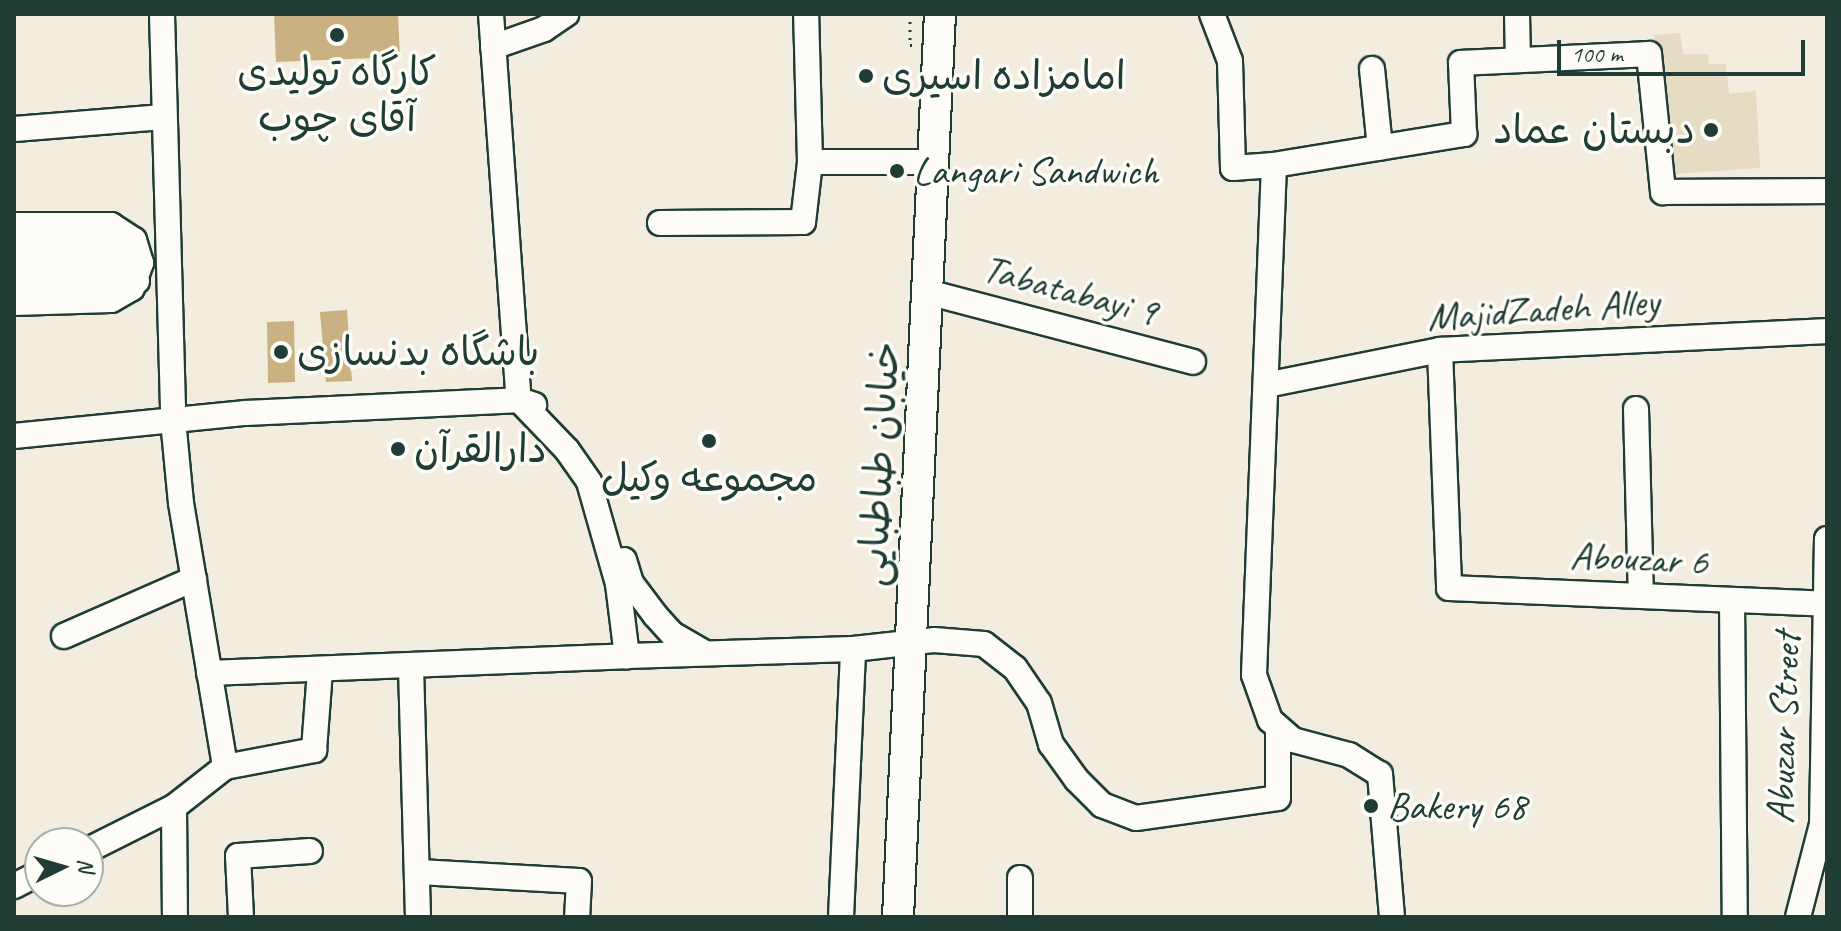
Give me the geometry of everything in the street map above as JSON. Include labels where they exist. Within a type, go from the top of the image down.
[{"type":"main road","name":"خیابان طباطبایی","points":[[898,917],[940,14]]},
{"type":"street","points":[[162,14],[173,420],[194,579],[225,767]]},
{"type":"street","points":[[491,14],[519,400],[567,450],[589,482],[618,584],[627,656]]},
{"type":"street","points":[[493,47],[544,29],[566,14]]},
{"type":"street","points":[[660,223],[803,222],[810,162],[806,14]]},
{"type":"street","points":[[1212,14],[1230,61],[1233,168],[1274,165],[1464,134],[1461,63],[1649,54],[1663,192],[1827,191]]},
{"type":"street","points":[[1517,14],[1518,60]]},
{"type":"street","points":[[1372,69],[1380,148]]},
{"type":"street","points":[[14,129],[164,117]]},
{"type":"street","points":[[810,162],[933,162]]},
{"type":"street","points":[[1274,165],[1254,675],[1260,698],[1278,728],[1293,740],[1349,755],[1380,774],[1392,917]]},
{"type":"street","points":[[14,225],[111,225],[137,261]]},
{"type":"street","points":[[14,243],[137,261]]},
{"type":"street","points":[[14,266],[137,261]]},
{"type":"street","points":[[14,283],[137,261]]},
{"type":"street","points":[[14,303],[111,300],[137,261]]},
{"type":"street","name":"Tabatabayi 9","points":[[927,292],[1193,362]]},
{"type":"street","name":"MajidZadeh Alley","points":[[1266,385],[1440,350],[1827,331]]},
{"type":"street","name":"Abouzar 6","points":[[1440,350],[1449,588],[1826,604]]},
{"type":"street","points":[[14,436],[173,420],[519,400],[542,408],[576,443],[597,478],[631,583],[672,634],[703,652]]},
{"type":"street","points":[[1636,409],[1641,596]]},
{"type":"street","name":"Abuzar Street","points":[[1798,917],[1822,824],[1827,539]]},
{"type":"street","points":[[64,636],[194,579]]},
{"type":"street","points":[[1732,600],[1735,917]]},
{"type":"street","points":[[209,673],[411,667],[703,652],[853,649],[911,645],[934,640],[984,644],[1015,668],[1039,703],[1051,744],[1077,780],[1102,805],[1136,818],[1278,798],[1278,728]]},
{"type":"street","points":[[841,917],[853,649]]},
{"type":"street","points":[[411,667],[418,917]]},
{"type":"street","points":[[104,842],[174,807],[225,767],[314,750],[320,670]]},
{"type":"street","points":[[174,807],[175,917]]},
{"type":"street","points":[[241,917],[238,856],[310,851]]},
{"type":"street","points":[[419,872],[579,881],[577,917]]},
{"type":"street","points":[[1020,878],[1020,917]]},
{"type":"path","points":[[910,14],[910,45],[915,45]]},
{"type":"shaded area","name":"دبستان عماد","points":[[1680,33],[1683,54],[1708,54],[1709,64],[1726,64],[1729,94],[1756,91],[1760,168],[1674,174],[1667,166],[1654,35]]},
{"type":"building","name":"کارگاه تولیدی آقای چوب","points":[[274,14],[398,14],[400,57],[276,62]]},
{"type":"building","points":[[347,310],[352,381],[326,382],[320,312]]},
{"type":"building","name":"باشگاه بدنسازی","points":[[294,321],[295,382],[268,383],[267,322]]},
{"type":"place","name":"کارگاه تولیدی آقای چوب","points":[[337,35]]},
{"type":"place","name":"امامزاده اسیری","points":[[866,76]]},
{"type":"place","name":"دبستان عماد","points":[[1711,130]]},
{"type":"place","name":"Langari Sandwich","points":[[897,171]]},
{"type":"place","name":"باشگاه بدنسازی","points":[[281,352]]},
{"type":"place","name":"مجموعه وکیل","points":[[709,441]]},
{"type":"place","name":"دارالقرآن","points":[[398,449]]},
{"type":"place","name":"Bakery 68","points":[[1371,806]]}]
